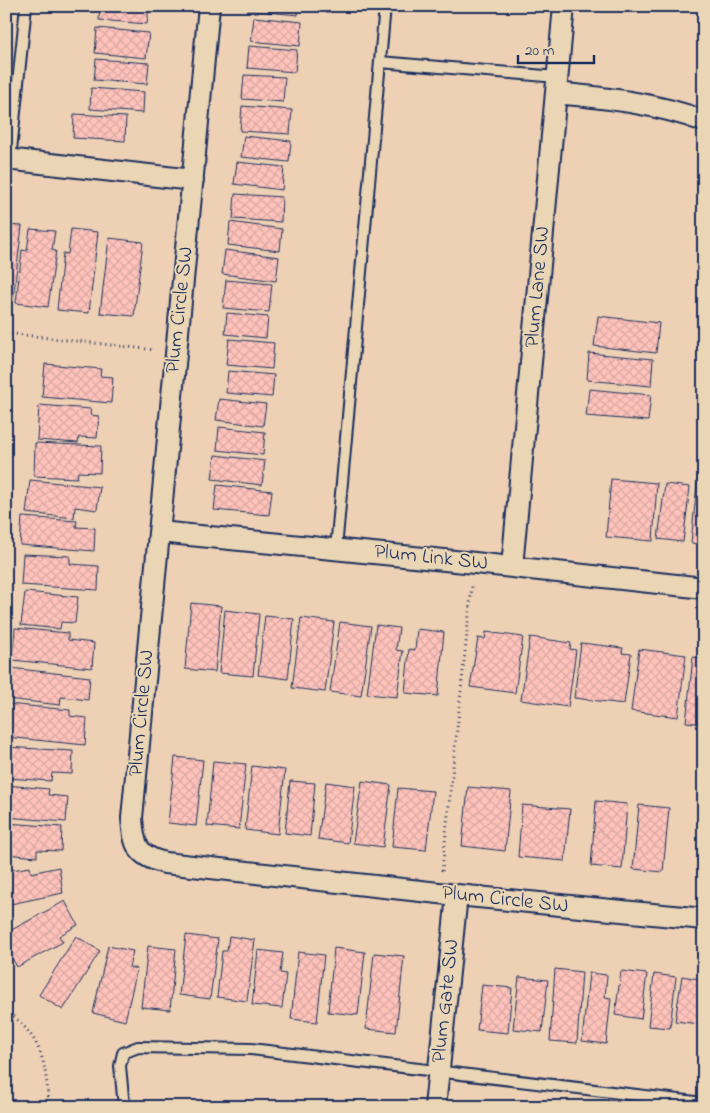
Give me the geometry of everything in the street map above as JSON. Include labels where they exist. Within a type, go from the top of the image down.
[{"type":"street","name":"Plum Circle SW","points":[[210,6],[132,818],[133,831],[142,854],[148,859],[165,864],[704,919]]},
{"type":"street","name":"Plum Lane SW","points":[[512,567],[564,6]]},
{"type":"street","points":[[557,85],[704,120]]},
{"type":"street","points":[[8,159],[193,180]]},
{"type":"street","name":"Plum Link SW","points":[[158,532],[475,563],[704,588]]},
{"type":"street","name":"Plum Gate SW","points":[[435,1107],[439,1070],[448,894]]},
{"type":"lane","points":[[8,159],[26,6]]},
{"type":"lane","points":[[336,549],[385,6]]},
{"type":"lane","points":[[380,62],[557,85]]},
{"type":"lane","points":[[124,1107],[120,1066],[123,1053],[138,1047],[251,1049],[704,1103]]},
{"type":"path","points":[[6,332],[176,353]]},
{"type":"path","points":[[448,894],[475,563]]},
{"type":"path","points":[[6,1010],[26,1026],[35,1040],[43,1059],[49,1107]]},
{"type":"building","points":[[100,6],[149,6],[147,24],[99,20]]},
{"type":"building","points":[[247,6],[299,6],[298,15],[247,10]]},
{"type":"building","points":[[254,17],[302,22],[300,46],[251,41]]},
{"type":"building","points":[[97,28],[149,33],[146,58],[95,53]]},
{"type":"building","points":[[249,46],[297,50],[295,72],[247,68]]},
{"type":"building","points":[[96,59],[149,63],[147,84],[94,80]]},
{"type":"building","points":[[244,75],[285,77],[283,102],[242,99]]},
{"type":"building","points":[[91,88],[144,92],[143,113],[90,109]]},
{"type":"building","points":[[242,106],[292,110],[290,134],[240,131]]},
{"type":"building","points":[[74,114],[126,117],[125,141],[73,138]]},
{"type":"building","points":[[244,136],[291,141],[289,162],[241,157]]},
{"type":"building","points":[[237,162],[284,167],[282,190],[234,184]]},
{"type":"building","points":[[235,194],[282,197],[281,222],[233,219]]},
{"type":"building","points":[[230,222],[282,229],[280,251],[228,245]]},
{"type":"building","points":[[6,225],[22,226],[13,300],[6,299]]},
{"type":"building","points":[[30,229],[55,231],[52,250],[56,251],[48,307],[16,303],[22,250],[27,251]]},
{"type":"building","points":[[71,229],[98,232],[89,313],[57,310],[63,253],[68,254]]},
{"type":"building","points":[[109,238],[143,242],[134,316],[100,313]]},
{"type":"building","points":[[225,250],[279,257],[276,281],[222,274]]},
{"type":"building","points":[[226,280],[272,284],[269,312],[223,308]]},
{"type":"building","points":[[227,313],[268,317],[266,338],[225,334]]},
{"type":"building","points":[[598,316],[659,323],[656,353],[594,346]]},
{"type":"building","points":[[229,339],[274,343],[272,369],[226,365]]},
{"type":"building","points":[[589,353],[653,359],[651,386],[587,380]]},
{"type":"building","points":[[45,364],[101,369],[100,376],[113,377],[111,403],[42,397]]},
{"type":"building","points":[[228,371],[274,375],[272,397],[226,393]]},
{"type":"building","points":[[589,389],[651,395],[648,421],[586,416]]},
{"type":"building","points":[[219,399],[266,404],[263,426],[216,420]]},
{"type":"building","points":[[39,405],[91,409],[90,415],[99,416],[97,438],[79,437],[78,443],[37,440]]},
{"type":"building","points":[[219,427],[265,432],[263,455],[217,450]]},
{"type":"building","points":[[35,443],[101,446],[100,473],[78,472],[77,478],[34,476]]},
{"type":"building","points":[[215,455],[265,461],[262,485],[212,479]]},
{"type":"building","points":[[698,474],[704,475],[704,545],[691,543]]},
{"type":"building","points":[[611,479],[657,483],[653,541],[606,537]]},
{"type":"building","points":[[30,480],[100,487],[97,510],[75,507],[74,518],[26,513]]},
{"type":"building","points":[[665,484],[690,487],[683,542],[658,539]]},
{"type":"building","points":[[217,485],[272,491],[269,515],[214,510]]},
{"type":"building","points":[[22,517],[77,521],[76,527],[95,528],[94,551],[20,545]]},
{"type":"building","points":[[23,554],[70,556],[70,564],[99,566],[98,590],[21,585]]},
{"type":"building","points":[[25,592],[78,597],[75,623],[61,622],[60,629],[21,625]]},
{"type":"building","points":[[191,603],[221,606],[215,672],[185,669]]},
{"type":"building","points":[[225,610],[259,614],[253,676],[219,673]]},
{"type":"building","points":[[265,616],[294,619],[288,679],[258,675]]},
{"type":"building","points":[[301,618],[334,622],[325,692],[292,688]]},
{"type":"building","points":[[340,622],[371,626],[361,696],[330,692]]},
{"type":"building","points":[[376,625],[399,628],[396,650],[403,651],[397,697],[367,694]]},
{"type":"building","points":[[15,628],[68,633],[68,640],[94,643],[92,668],[12,660]]},
{"type":"building","points":[[417,629],[444,632],[438,696],[405,693],[409,649],[415,650]]},
{"type":"building","points":[[486,632],[523,637],[515,693],[470,687],[478,638],[485,639]]},
{"type":"building","points":[[530,637],[571,643],[570,649],[576,650],[568,707],[521,700]]},
{"type":"building","points":[[581,643],[623,648],[622,653],[631,654],[624,704],[574,698]]},
{"type":"building","points":[[639,649],[686,655],[678,717],[631,711]]},
{"type":"building","points":[[693,657],[704,659],[704,724],[686,722]]},
{"type":"building","points":[[10,668],[90,677],[88,700],[61,697],[60,705],[7,699]]},
{"type":"building","points":[[8,704],[70,710],[70,716],[87,718],[85,745],[6,737]]},
{"type":"building","points":[[6,747],[73,751],[72,774],[52,773],[51,781],[6,778]]},
{"type":"building","points":[[175,757],[203,760],[196,826],[168,823]]},
{"type":"building","points":[[213,761],[246,764],[239,829],[207,826]]},
{"type":"building","points":[[252,766],[285,770],[278,834],[245,830]]},
{"type":"building","points":[[290,781],[315,783],[310,836],[285,833]]},
{"type":"building","points":[[362,781],[391,785],[383,847],[353,843]]},
{"type":"building","points":[[326,782],[355,786],[348,843],[318,839]]},
{"type":"building","points":[[6,785],[49,789],[48,795],[68,797],[66,822],[6,817]]},
{"type":"building","points":[[468,787],[511,791],[505,851],[462,846]]},
{"type":"building","points":[[398,788],[433,791],[426,850],[392,847]]},
{"type":"building","points":[[596,801],[627,804],[622,869],[591,866]]},
{"type":"building","points":[[522,805],[570,809],[565,861],[518,857]]},
{"type":"building","points":[[639,805],[669,808],[663,872],[633,869]]},
{"type":"building","points":[[6,823],[62,827],[61,851],[37,850],[37,857],[6,854]]},
{"type":"building","points":[[30,867],[31,873],[59,867],[63,893],[6,905],[6,871]]},
{"type":"building","points":[[65,901],[78,925],[59,936],[63,942],[17,967],[6,947],[6,933]]},
{"type":"building","points":[[186,935],[218,939],[210,999],[179,995]]},
{"type":"building","points":[[76,936],[100,951],[63,1010],[39,995]]},
{"type":"building","points":[[229,936],[255,940],[247,1001],[217,997],[222,951],[227,951]]},
{"type":"building","points":[[108,946],[133,951],[129,967],[137,969],[125,1021],[93,1013]]},
{"type":"building","points":[[148,946],[176,949],[170,1010],[141,1007]]},
{"type":"building","points":[[334,948],[365,952],[358,1015],[328,1012]]},
{"type":"building","points":[[258,950],[283,953],[280,973],[286,974],[282,1008],[252,1005]]},
{"type":"building","points":[[298,952],[324,955],[317,1022],[291,1019]]},
{"type":"building","points":[[374,953],[404,956],[396,1032],[366,1029]]},
{"type":"building","points":[[555,969],[582,972],[577,1043],[550,1041]]},
{"type":"building","points":[[621,971],[647,974],[641,1019],[615,1015]]},
{"type":"building","points":[[589,973],[607,975],[605,997],[611,998],[606,1044],[582,1041]]},
{"type":"building","points":[[654,974],[676,977],[670,1028],[648,1026]]},
{"type":"building","points":[[682,976],[704,980],[699,1024],[675,1021]]},
{"type":"building","points":[[519,977],[548,980],[542,1032],[513,1029]]},
{"type":"building","points":[[482,985],[512,988],[508,1033],[477,1030]]}]
